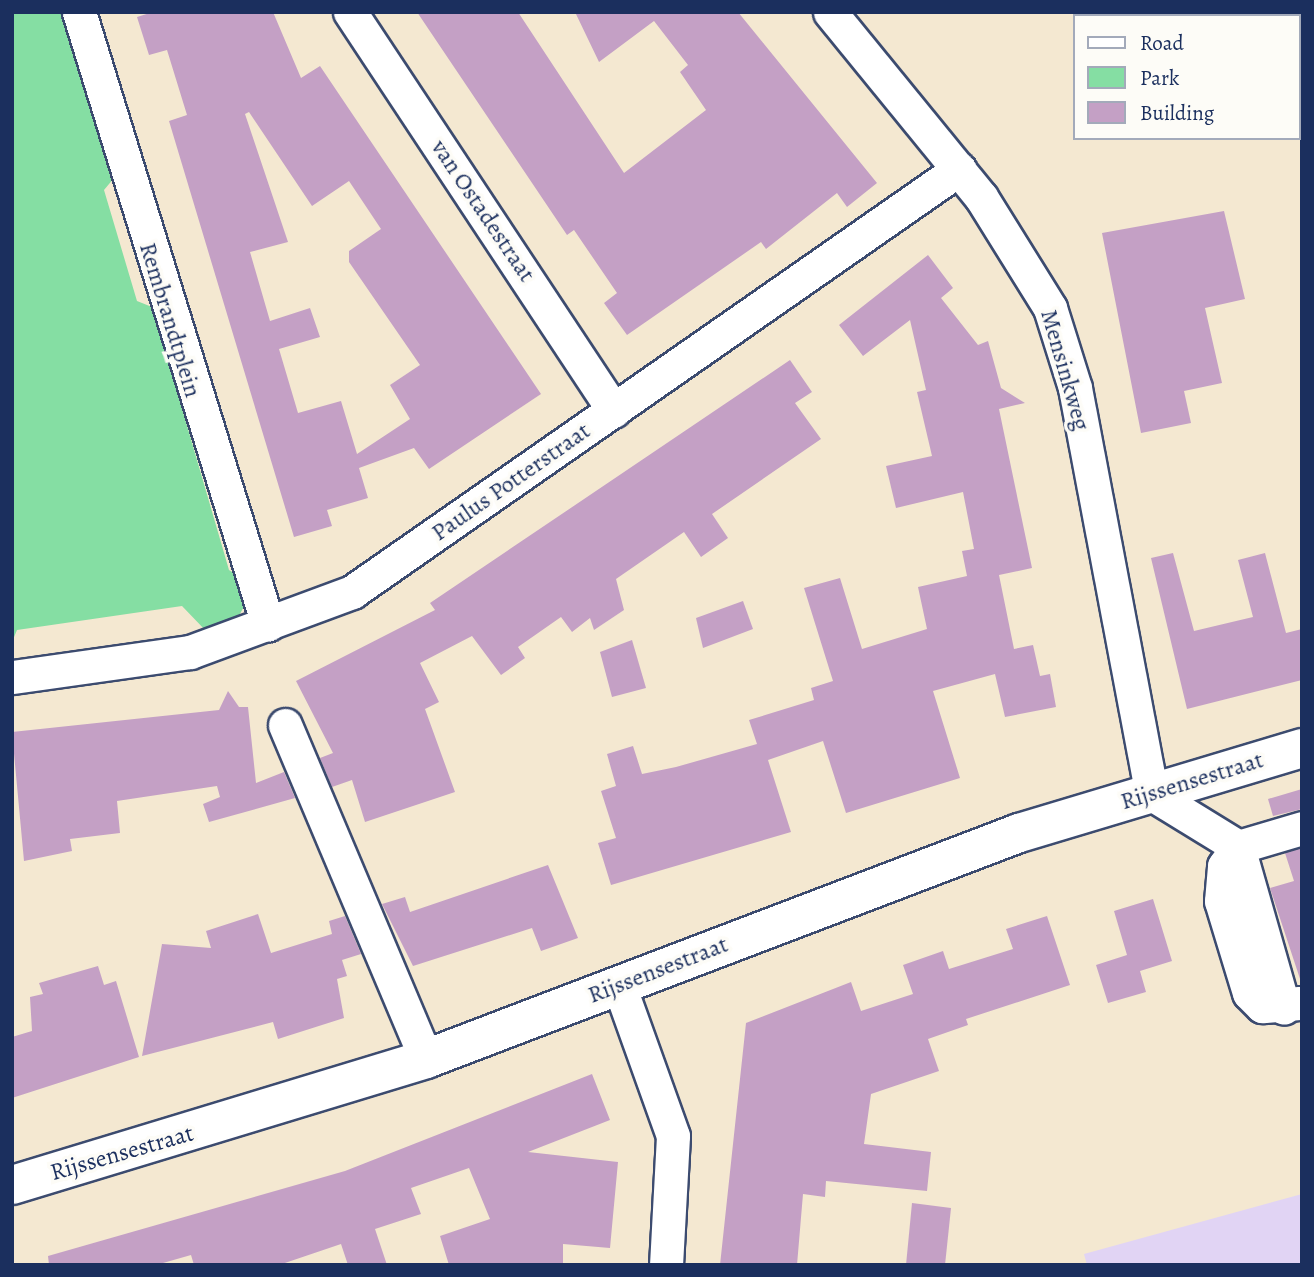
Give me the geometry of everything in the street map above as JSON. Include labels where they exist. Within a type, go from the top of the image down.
[{"type":"main road","name":"Rijssensestraat","points":[[12,1185],[426,1059],[1019,833],[1302,748]]},
{"type":"street","name":"Rembrandtplein","points":[[79,12],[268,625]]},
{"type":"street","name":"van Ostadestraat","points":[[350,12],[614,411]]},
{"type":"street","name":"Mensinkweg","points":[[830,12],[959,169],[1050,308],[1068,365],[1152,794]]},
{"type":"street","name":"Paulus Potterstraat","points":[[12,677],[178,655],[352,593],[959,169]]},
{"type":"street","points":[[285,725],[426,1059]]},
{"type":"street","points":[[1152,794],[1238,847]]},
{"type":"street","points":[[1293,1005],[1262,1006],[1250,993],[1221,901],[1224,866],[1238,847],[1302,828]]},
{"type":"street","points":[[619,985],[673,1136],[666,1265]]},
{"type":"shaded area","points":[[1302,1194],[1302,1265],[1087,1265],[1084,1254]]},
{"type":"green space","points":[[12,12],[64,12],[114,178],[104,190],[137,301],[152,307],[186,395],[181,405],[229,570],[240,577],[247,601],[235,623],[207,632],[182,606],[17,630],[12,642]]},
{"type":"building","points":[[153,12],[273,12],[301,78],[320,66],[541,394],[429,469],[414,448],[359,468],[368,498],[327,510],[332,526],[294,537],[169,121],[187,115],[167,50],[149,55],[137,17]],"holes":[[[249,112],[312,206],[349,181],[381,229],[349,251],[349,262],[420,365],[390,385],[410,419],[357,454],[341,401],[298,413],[279,349],[320,337],[310,308],[270,321],[250,252],[288,242],[245,114]]]},
{"type":"building","points":[[417,12],[518,12],[624,173],[706,110],[680,72],[688,65],[654,21],[599,62],[575,12],[738,12],[877,183],[847,207],[837,193],[766,249],[761,242],[627,335],[604,303],[617,293],[574,230],[567,235]]},
{"type":"building","points":[[1224,211],[1245,299],[1205,308],[1222,383],[1184,391],[1191,423],[1141,433],[1102,233]]},
{"type":"building","points":[[928,255],[953,288],[941,298],[978,345],[988,341],[1001,388],[1025,403],[999,409],[1032,568],[999,575],[1014,649],[1033,645],[1040,676],[1050,674],[1056,707],[1005,717],[995,674],[933,691],[960,778],[846,813],[823,741],[768,760],[791,832],[611,885],[598,843],[616,838],[601,791],[616,786],[607,754],[633,746],[642,774],[676,767],[757,744],[749,720],[814,700],[811,688],[833,681],[804,588],[840,578],[862,649],[927,629],[918,587],[967,576],[962,551],[974,549],[963,492],[896,508],[886,466],[932,456],[917,392],[926,390],[910,320],[863,356],[839,325]]},
{"type":"building","points":[[790,360],[812,392],[795,403],[821,439],[712,514],[728,538],[701,557],[684,532],[616,579],[624,610],[594,630],[590,618],[572,632],[561,617],[518,647],[525,658],[501,675],[472,636],[420,663],[439,702],[425,709],[455,792],[365,822],[352,780],[332,787],[320,758],[333,753],[296,681],[435,610],[430,603]]},
{"type":"building","points":[[1173,553],[1194,631],[1253,617],[1238,560],[1265,553],[1286,633],[1302,629],[1302,680],[1187,709],[1151,558]]},
{"type":"building","points":[[743,601],[753,629],[703,648],[696,618]]},
{"type":"building","points":[[632,640],[646,688],[612,697],[600,652]]},
{"type":"building","points":[[228,691],[239,707],[248,707],[256,783],[284,772],[295,798],[209,822],[203,804],[220,797],[217,786],[117,801],[120,833],[70,839],[72,851],[24,861],[12,732],[219,710]]},
{"type":"building","points":[[1302,789],[1302,809],[1273,816],[1268,799]]},
{"type":"building","points":[[1302,848],[1302,985],[1270,888],[1294,881],[1285,853]]},
{"type":"building","points":[[548,865],[578,938],[541,951],[532,928],[413,966],[382,904],[405,897],[410,912]]},
{"type":"building","points":[[1153,899],[1172,961],[1140,971],[1146,992],[1108,1003],[1096,965],[1127,955],[1114,911]]},
{"type":"building","points":[[258,914],[271,953],[332,934],[329,921],[345,916],[361,954],[342,960],[347,976],[337,979],[344,1018],[278,1039],[273,1022],[142,1056],[162,944],[211,948],[206,931]]},
{"type":"building","points":[[1047,916],[1070,985],[966,1019],[968,1025],[928,1039],[939,1071],[871,1094],[864,1144],[931,1152],[927,1191],[826,1181],[825,1197],[803,1194],[797,1265],[720,1265],[746,1023],[851,982],[861,1011],[913,994],[903,965],[943,951],[949,969],[1013,949],[1006,929]]},
{"type":"building","points":[[98,966],[104,985],[116,981],[139,1057],[12,1098],[12,1037],[32,1031],[30,997],[43,994],[39,983]]},
{"type":"building","points":[[592,1074],[610,1120],[528,1152],[618,1162],[610,1248],[563,1244],[563,1265],[449,1265],[440,1236],[490,1219],[469,1168],[411,1188],[421,1214],[375,1229],[387,1265],[348,1265],[341,1244],[279,1265],[194,1265],[191,1255],[156,1265],[49,1265],[48,1256],[345,1171]]},
{"type":"building","points":[[912,1203],[951,1208],[945,1265],[906,1265]]}]
